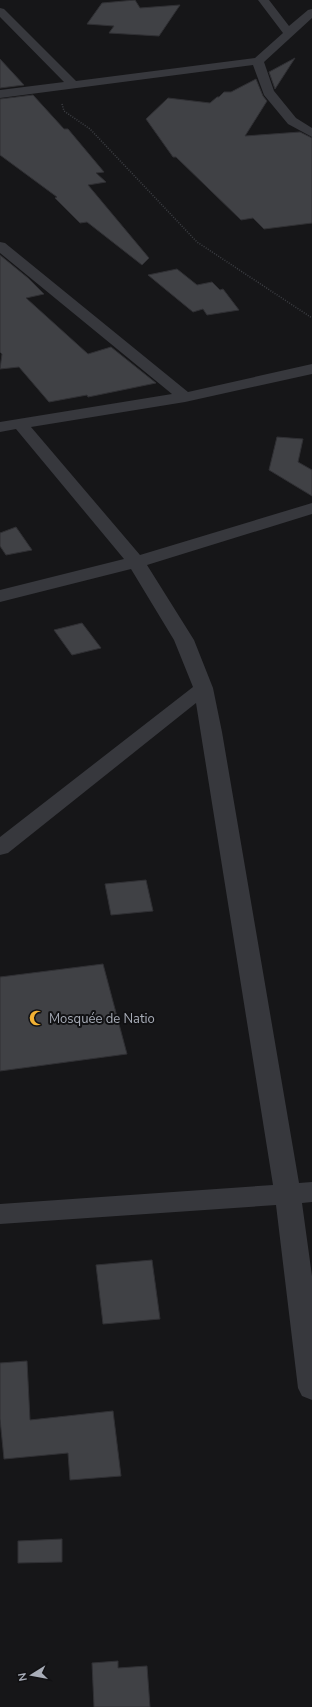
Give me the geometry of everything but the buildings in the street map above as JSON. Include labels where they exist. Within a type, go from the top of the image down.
[{"type":"street","points":[[263,0],[288,32]]},
{"type":"street","points":[[0,11],[73,85]]},
{"type":"street","points":[[0,94],[258,61],[288,32],[312,12]]},
{"type":"street","points":[[258,61],[268,92],[292,121],[312,133]]},
{"type":"street","points":[[0,246],[186,397]]},
{"type":"street","points":[[10,425],[186,397],[312,369]]},
{"type":"street","points":[[10,425],[136,562],[184,640],[203,688],[300,1193],[312,1388]]},
{"type":"street","points":[[0,596],[136,562],[312,508]]},
{"type":"street","points":[[0,848],[203,688]]},
{"type":"street","points":[[0,1214],[300,1193]]},
{"type":"path","points":[[56,87],[64,111],[90,129],[196,242],[312,318]]},
{"type":"place","name":"Mosquée de Natio","points":[[37,1018]]}]
